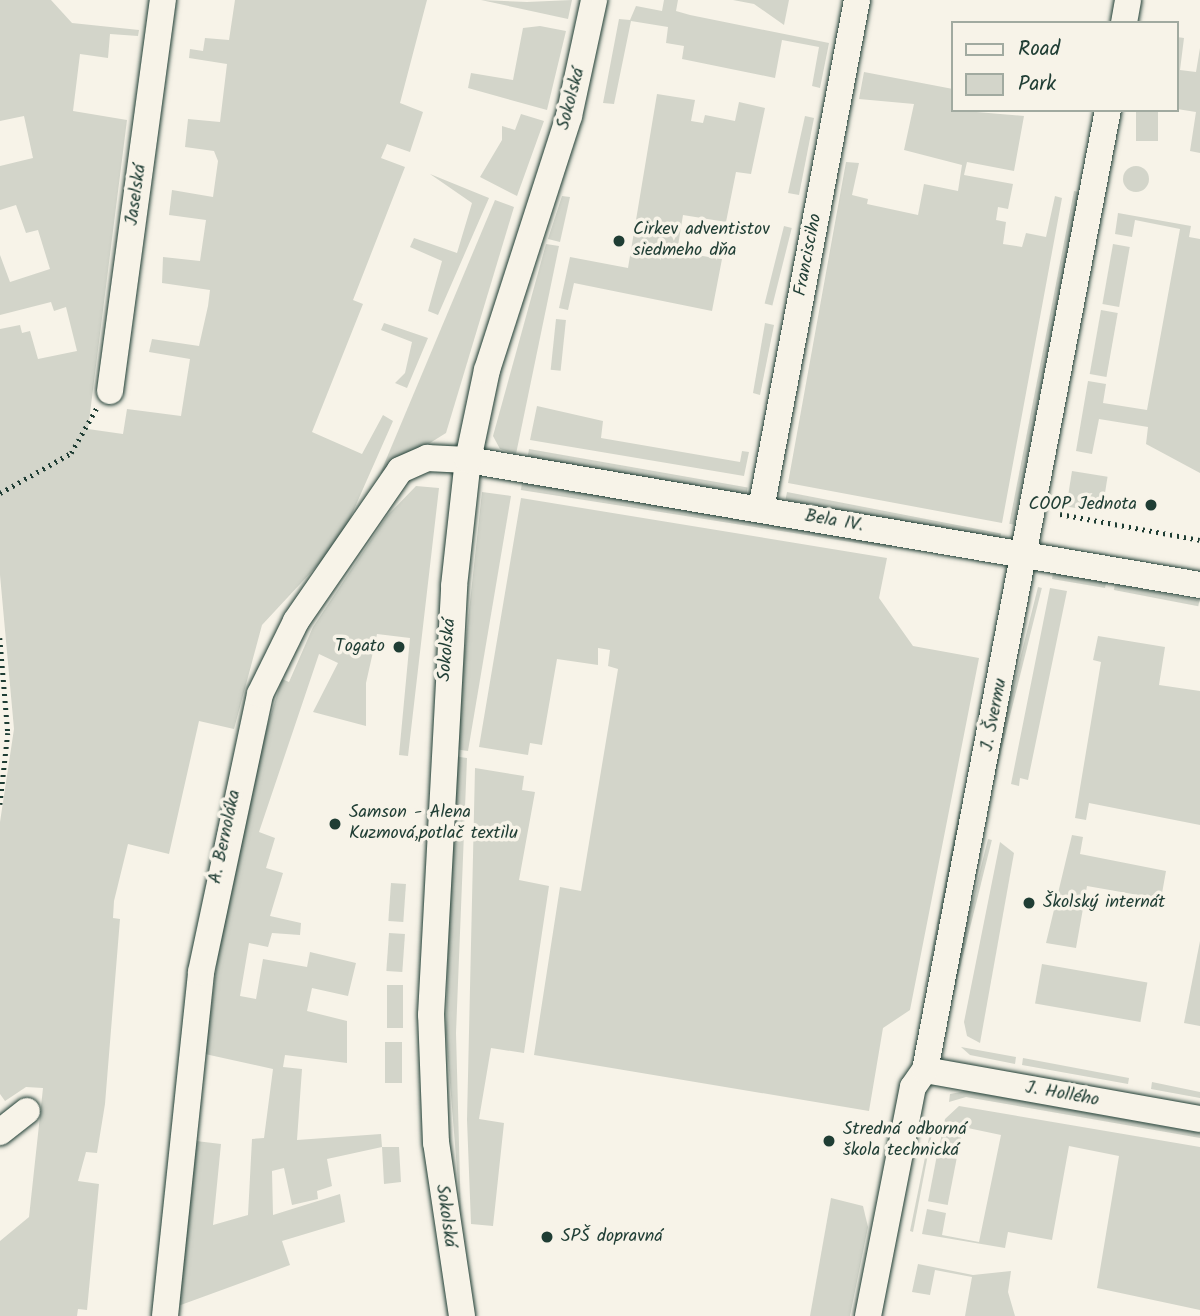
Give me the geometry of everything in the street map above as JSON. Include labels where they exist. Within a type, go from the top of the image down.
[{"type":"street","name":"Jaselská","points":[[110,391],[163,0]]},
{"type":"street","name":"Sokolská","points":[[462,1316],[436,1143],[431,1015],[442,723],[468,460],[487,370],[569,116],[594,0]]},
{"type":"street","name":"Francisciho","points":[[761,509],[857,0]]},
{"type":"street","points":[[1124,21],[1128,0]]},
{"type":"street","name":"J. Švermu","points":[[868,1316],[913,1087],[925,1070],[1026,555],[1108,112]]},
{"type":"street","name":"A. Bernoláka","points":[[165,1316],[201,972],[260,694],[296,621],[390,479],[426,458],[468,460]]},
{"type":"street","name":"Bela IV.","points":[[468,460],[1200,584]]},
{"type":"street","name":"J. Hollého","points":[[925,1070],[1200,1119]]},
{"type":"street","points":[[0,1132],[27,1111]]},
{"type":"path","points":[[0,494],[71,453],[90,417]]},
{"type":"path","points":[[1060,514],[1200,540]]},
{"type":"path","points":[[0,638],[8,733],[0,805]]},
{"type":"green space","points":[[0,0],[51,0],[72,23],[139,30],[138,36],[110,34],[108,58],[80,54],[73,111],[127,120],[88,429],[123,434],[127,409],[181,416],[190,359],[149,352],[152,339],[199,346],[208,306],[210,290],[162,283],[163,257],[200,261],[206,220],[169,215],[172,190],[213,197],[218,161],[214,151],[185,147],[188,119],[220,122],[227,64],[189,58],[190,49],[203,51],[205,38],[229,40],[235,0],[427,0],[400,103],[423,112],[410,152],[387,144],[381,158],[405,167],[353,300],[363,304],[312,432],[362,454],[383,415],[393,421],[340,541],[262,625],[234,729],[199,721],[169,854],[128,844],[114,901],[113,918],[120,919],[105,1104],[97,1153],[86,1152],[78,1181],[99,1184],[87,1310],[78,1309],[77,1316],[0,1316],[0,1241],[29,1217],[43,1088],[26,1087],[5,1101],[0,1094],[0,822],[14,729],[0,575],[0,329],[20,325],[22,333],[30,331],[38,359],[77,351],[66,307],[54,311],[51,302],[0,315],[0,255],[10,282],[50,269],[38,230],[26,233],[16,205],[0,210],[0,166],[33,158],[24,116],[0,121]]},
{"type":"green space","points":[[481,0],[527,2],[572,0],[568,19]]},
{"type":"green space","points":[[664,0],[678,0],[676,11],[690,15],[829,43],[820,88],[812,86],[819,47],[782,40],[775,78],[682,59],[684,46],[666,43],[668,27],[631,21],[614,104],[603,103],[619,19],[630,20],[636,6],[662,11]]},
{"type":"green space","points":[[733,0],[789,0],[784,25],[754,4]]},
{"type":"green space","points":[[540,26],[566,31],[547,110],[468,88],[471,73],[513,80],[523,28]]},
{"type":"green space","points":[[1179,37],[1184,38],[1180,70],[1196,72],[1200,48],[1200,153],[1190,151],[1196,112],[1179,109]]},
{"type":"green space","points":[[864,72],[951,89],[951,112],[1024,116],[1014,171],[967,162],[964,175],[1013,184],[1008,209],[998,207],[996,220],[1006,222],[1003,244],[1022,247],[1026,233],[1046,237],[1055,196],[1062,198],[1002,523],[788,483],[846,162],[859,163],[852,195],[868,199],[867,204],[918,215],[924,184],[958,191],[962,165],[904,150],[914,104],[859,99]]},
{"type":"green space","points":[[657,94],[695,100],[691,121],[703,123],[705,115],[735,121],[739,102],[765,108],[751,174],[736,172],[726,222],[683,215],[677,252],[722,259],[712,311],[574,283],[568,310],[559,308],[570,257],[628,268]]},
{"type":"green space","points":[[1136,112],[1158,112],[1158,141],[1136,141]]},
{"type":"green space","points":[[521,114],[544,121],[517,196],[480,177],[502,140],[502,126],[515,130]]},
{"type":"green space","points":[[805,116],[814,118],[799,195],[788,193]]},
{"type":"green space","points":[[1136,166],[1145,170],[1149,179],[1145,188],[1136,192],[1127,188],[1123,179],[1127,170]]},
{"type":"green space","points":[[430,174],[489,198],[438,315],[428,311],[442,261],[410,247],[414,238],[457,253],[472,203]]},
{"type":"green space","points":[[1074,191],[1079,192],[1014,525],[1009,524]]},
{"type":"green space","points":[[562,196],[570,197],[560,242],[548,239]]},
{"type":"green space","points":[[495,200],[514,207],[446,433],[380,474]]},
{"type":"green space","points":[[1118,213],[1191,226],[1189,237],[1200,239],[1200,473],[1146,444],[1148,427],[1099,419],[1092,454],[1076,451],[1088,381],[1106,384],[1103,403],[1147,410],[1180,229],[1135,220],[1132,237],[1115,234]]},
{"type":"green space","points":[[784,226],[792,228],[772,306],[765,304]]},
{"type":"green space","points":[[546,244],[559,246],[516,454],[500,449],[493,436]]},
{"type":"green space","points":[[1113,244],[1130,247],[1119,307],[1102,304]]},
{"type":"green space","points":[[1101,310],[1118,313],[1106,377],[1090,374]]},
{"type":"green space","points":[[556,319],[566,320],[561,371],[551,370]]},
{"type":"green space","points":[[384,323],[428,338],[407,388],[395,383],[405,373],[412,342],[381,330]]},
{"type":"green space","points":[[765,323],[774,325],[760,395],[753,393]]},
{"type":"green space","points":[[537,406],[603,421],[601,438],[740,462],[742,451],[749,452],[744,476],[530,440]]},
{"type":"green space","points":[[529,449],[748,488],[746,495],[528,457]]},
{"type":"green space","points":[[1072,471],[1108,477],[1102,512],[1066,507]]},
{"type":"green space","points":[[522,483],[892,542],[891,549],[521,490]]},
{"type":"green space","points":[[416,486],[439,488],[408,756],[399,755],[410,638],[377,634],[366,683],[366,726],[313,712],[338,663],[319,654],[259,832],[275,838],[266,868],[283,873],[270,916],[301,923],[300,935],[272,933],[268,947],[249,943],[240,996],[256,999],[263,959],[307,967],[310,952],[356,963],[348,996],[312,988],[307,1011],[347,1021],[347,1063],[285,1055],[283,1067],[302,1069],[297,1140],[381,1134],[382,1147],[327,1159],[332,1186],[317,1191],[318,1199],[292,1205],[284,1168],[272,1171],[273,1215],[340,1194],[345,1222],[282,1241],[290,1265],[178,1306],[196,1141],[221,1144],[213,1225],[248,1215],[252,1139],[264,1138],[273,1069],[205,1054],[220,940],[260,750],[282,679],[289,682],[313,627],[387,516]]},
{"type":"green space","points":[[482,492],[511,496],[468,751],[454,749]]},
{"type":"green space","points":[[787,492],[1001,534],[999,541],[785,500]]},
{"type":"green space","points":[[521,498],[887,558],[879,598],[913,646],[979,658],[910,1010],[883,1028],[869,1111],[534,1055],[560,887],[581,891],[618,669],[608,666],[610,650],[598,648],[598,665],[557,659],[542,745],[530,743],[528,755],[479,747]]},
{"type":"green space","points":[[1053,573],[1106,583],[1105,588],[1052,579]]},
{"type":"green space","points":[[1115,584],[1199,600],[1198,606],[1114,590]]},
{"type":"green space","points":[[1038,587],[1042,588],[993,784],[989,783]]},
{"type":"green space","points":[[1050,588],[1067,591],[1028,780],[1020,778],[1019,786],[1011,784]]},
{"type":"green space","points":[[1098,636],[1165,647],[1159,685],[1200,691],[1200,825],[1089,803],[1086,820],[1075,818],[1101,662],[1093,660]]},
{"type":"green space","points":[[453,756],[467,758],[456,1033],[461,1219],[446,1033]]},
{"type":"green space","points":[[475,768],[524,776],[522,790],[535,792],[519,880],[549,886],[524,1053],[491,1048],[479,1119],[504,1123],[493,1226],[471,1224],[467,1120]]},
{"type":"green space","points":[[959,811],[963,812],[920,1011]]},
{"type":"green space","points":[[1072,835],[1083,837],[1080,854],[1166,871],[1161,899],[1087,886],[1076,948],[1046,943]]},
{"type":"green space","points":[[988,839],[992,840],[943,1036],[939,1035]]},
{"type":"green space","points":[[1000,842],[1014,853],[980,1043],[967,1036],[964,1022]]},
{"type":"green space","points":[[391,883],[406,884],[403,922],[388,921]]},
{"type":"green space","points":[[389,933],[405,934],[402,972],[386,971]]},
{"type":"green space","points":[[1200,941],[1200,1026],[1184,1023]]},
{"type":"green space","points":[[1042,964],[1147,983],[1140,1022],[1035,1003]]},
{"type":"green space","points":[[387,985],[403,985],[403,1028],[387,1028]]},
{"type":"green space","points":[[385,1042],[402,1042],[402,1083],[385,1083]]},
{"type":"green space","points":[[961,1047],[1016,1057],[1015,1064],[970,1055]]},
{"type":"green space","points":[[1023,1058],[1129,1078],[1128,1084],[1022,1065]]},
{"type":"green space","points":[[1152,1082],[1200,1092],[1200,1098],[1151,1089]]},
{"type":"green space","points":[[966,1091],[1200,1133],[1200,1138],[966,1097],[949,1102],[950,1094]]},
{"type":"green space","points":[[959,1106],[1200,1147],[1200,1310],[1097,1288],[1119,1156],[1069,1146],[1052,1240],[1008,1232],[1005,1248],[922,1234],[927,1209],[946,1213],[942,1235],[979,1242],[1001,1135],[963,1127],[958,1151],[939,1148],[945,1119]]},
{"type":"green space","points":[[934,1123],[913,1232],[910,1231]]},
{"type":"green space","points":[[382,1147],[399,1147],[401,1182],[384,1184]]},
{"type":"green space","points":[[937,1155],[957,1159],[948,1205],[928,1201]]},
{"type":"green space","points":[[831,1198],[863,1206],[868,1227],[850,1316],[810,1316]]},
{"type":"green space","points":[[918,1264],[973,1275],[1011,1271],[1008,1292],[1015,1316],[965,1316],[972,1277],[935,1270],[930,1295],[912,1292]]},
{"type":"place","name":"Cirkev adventistov siedmeho dňa","points":[[619,241]]},
{"type":"place","name":"COOP Jednota","points":[[1151,505]]},
{"type":"place","name":"Togato","points":[[399,647]]},
{"type":"place","name":"Samson - Alena Kuzmová,potlač textilu","points":[[335,824]]},
{"type":"place","name":"Školský internát","points":[[1029,903]]},
{"type":"place","name":"Stredná odborná škola technická","points":[[829,1141]]},
{"type":"place","name":"SPŠ dopravná","points":[[547,1237]]}]
